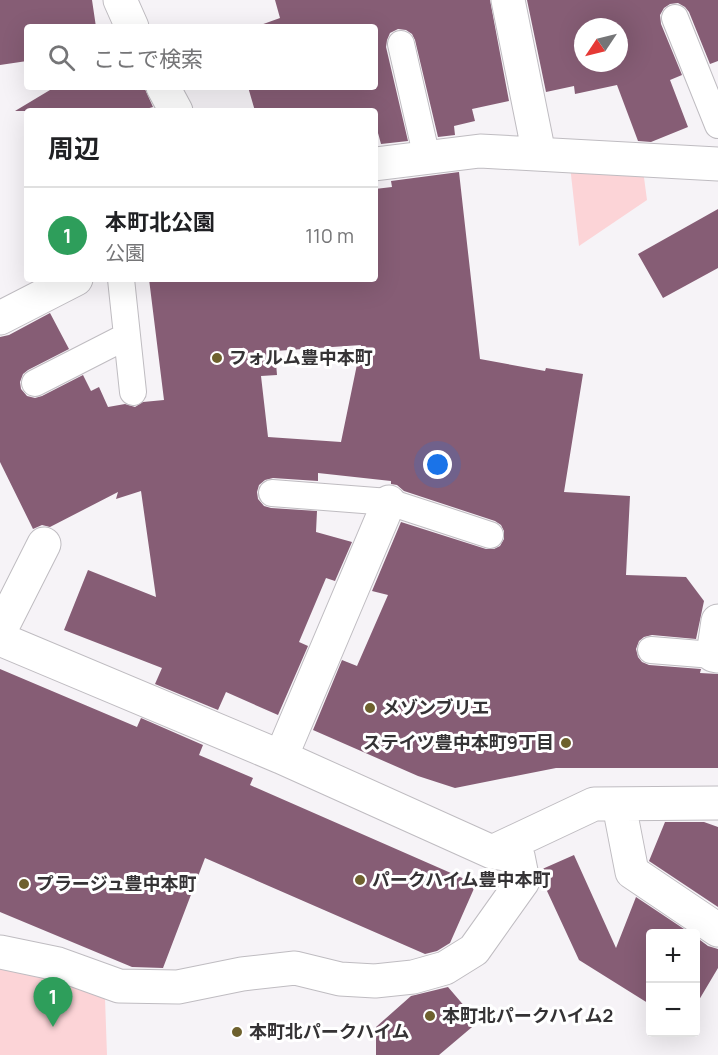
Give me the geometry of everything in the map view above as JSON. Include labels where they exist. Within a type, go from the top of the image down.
[{"type":"street","points":[[120,0],[131,24]]},
{"type":"street","points":[[508,0],[539,154]]},
{"type":"street","points":[[165,90],[174,108]]},
{"type":"street","points":[[378,164],[480,151],[718,164]]},
{"type":"street","points":[[0,318],[70,282]]},
{"type":"street","points":[[281,757],[389,502]]},
{"type":"street","points":[[0,631],[44,544]]},
{"type":"street","points":[[716,656],[718,621]]},
{"type":"street","points":[[0,639],[281,757],[492,852],[518,856],[523,881],[474,950],[445,968],[413,977],[375,981],[340,979],[295,968],[242,974],[178,987],[119,986],[58,964],[0,952]]},
{"type":"street","points":[[492,852],[594,804],[718,803]]},
{"type":"street","points":[[619,805],[632,872],[718,930]]},
{"type":"lane","points":[[675,18],[718,125]]},
{"type":"lane","points":[[401,44],[427,158]]},
{"type":"lane","points":[[121,282],[133,392]]},
{"type":"lane","points":[[35,384],[127,336]]},
{"type":"lane","points":[[272,493],[389,502],[490,535]]},
{"type":"lane","points":[[651,650],[716,656]]},
{"type":"shaded area","points":[[570,166],[643,170],[647,200],[579,246]]},
{"type":"shaded area","points":[[0,965],[31,972],[105,998],[107,1055],[0,1055]]},
{"type":"building","points":[[0,0],[92,0],[96,24],[24,24],[24,61],[0,65]]},
{"type":"building","points":[[275,0],[490,0],[509,101],[472,109],[475,121],[454,126],[455,135],[438,137],[415,40],[406,30],[398,29],[390,33],[386,47],[408,141],[381,144],[378,133],[378,108],[254,108],[249,90],[378,90],[378,24],[263,24],[280,18]]},
{"type":"building","points":[[527,0],[718,0],[718,61],[710,64],[685,7],[678,3],[670,4],[660,15],[661,24],[682,75],[670,80],[688,127],[651,142],[638,141],[617,85],[575,94],[574,86],[546,92]]},
{"type":"building","points":[[50,90],[145,90],[153,107],[24,108],[24,111],[15,111]]},
{"type":"building","points":[[459,172],[480,359],[545,371],[546,368],[583,374],[564,492],[630,496],[626,575],[686,577],[704,601],[696,639],[652,635],[639,641],[636,649],[642,662],[649,665],[701,669],[700,673],[718,674],[718,768],[556,768],[455,788],[418,776],[313,730],[342,660],[357,666],[388,595],[372,591],[401,522],[486,549],[500,546],[504,539],[501,525],[495,521],[404,491],[397,485],[391,484],[391,481],[318,473],[318,481],[273,478],[259,485],[258,499],[264,506],[317,511],[316,532],[352,542],[335,581],[326,578],[299,642],[308,646],[278,715],[226,692],[218,710],[155,684],[162,668],[64,630],[88,570],[156,597],[141,491],[116,499],[118,492],[50,527],[42,525],[33,529],[0,462],[0,337],[9,335],[50,313],[69,349],[23,374],[20,382],[21,389],[27,396],[35,398],[42,396],[83,375],[91,391],[99,387],[108,407],[125,404],[135,407],[143,402],[164,400],[149,282],[378,282],[378,189],[392,187],[391,181]],"holes":[[[361,345],[341,442],[268,437],[261,376],[277,375],[275,351]]]},
{"type":"building","points":[[718,209],[718,268],[663,298],[638,254]]},
{"type":"building","points":[[0,669],[137,727],[141,718],[203,745],[199,755],[253,778],[250,785],[476,884],[450,943],[437,951],[425,954],[205,858],[163,968],[132,967],[0,912]]},
{"type":"building","points":[[665,822],[704,822],[718,827],[718,907],[649,861]]},
{"type":"building","points":[[574,855],[616,948],[636,897],[684,929],[646,929],[646,1002],[579,960],[541,878],[540,870]]},
{"type":"building","points":[[700,940],[718,949],[718,968],[700,998]]},
{"type":"building","name":"本町北パークハイム2","points":[[448,987],[478,1022],[439,1055],[376,1055],[376,1027],[411,996]]},
{"type":"place","name":"フォルム豊中本町","points":[[217,358]]},
{"type":"place","name":"メゾンブリエ","points":[[370,708]]},
{"type":"place","name":"ステイツ豊中本町9丁目","points":[[566,743]]},
{"type":"place","name":"パークハイム豊中本町","points":[[360,880]]},
{"type":"place","name":"プラージュ豊中本町","points":[[24,884]]},
{"type":"place","name":"本町北パークハイム2","points":[[430,1016]]},
{"type":"place","name":"本町北公園","points":[[53,1027]]},
{"type":"place","name":"本町北パークハイム","points":[[237,1032]]}]
